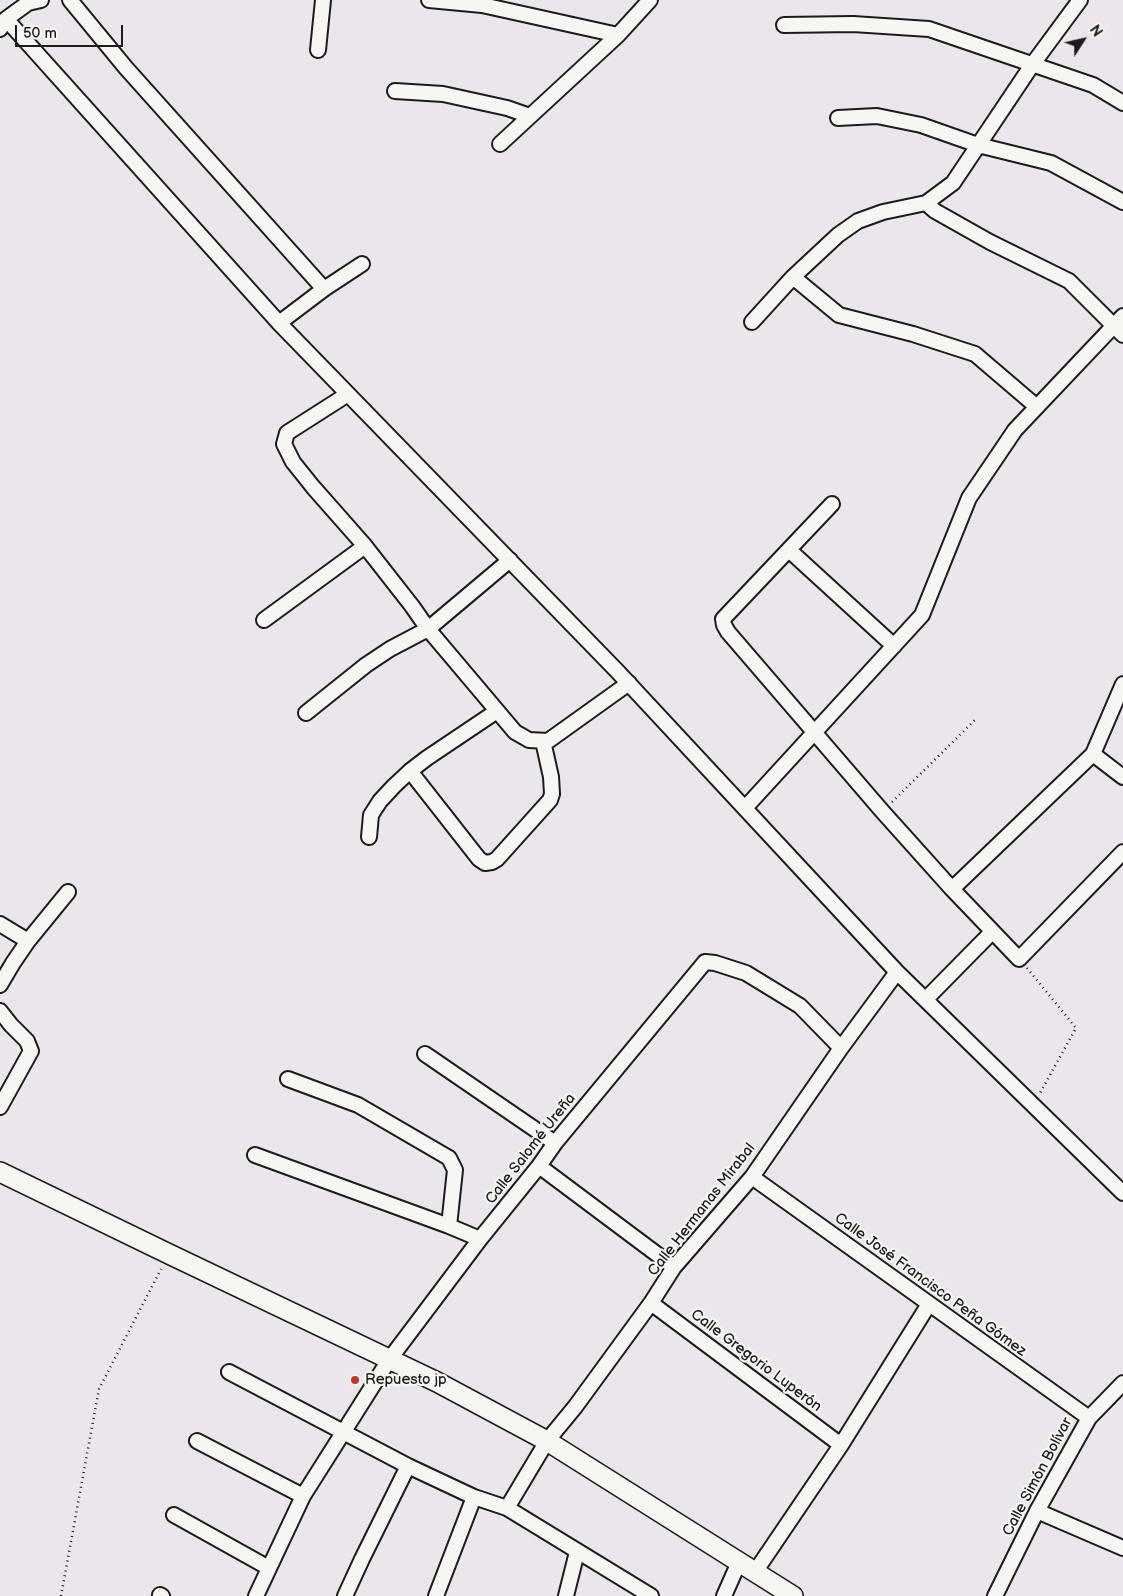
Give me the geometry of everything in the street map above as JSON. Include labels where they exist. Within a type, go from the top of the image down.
[{"type":"street","points":[[41,0],[28,4],[3,24],[279,323],[629,684],[897,972],[1123,1193]]},
{"type":"street","points":[[70,0],[126,68],[324,289]]},
{"type":"street","points":[[318,50],[323,0]]},
{"type":"street","points":[[429,0],[482,5],[618,35]]},
{"type":"street","points":[[500,144],[618,35],[650,0]]},
{"type":"street","points":[[752,322],[793,276],[838,235],[858,220],[883,212],[926,203],[953,183],[1032,65],[1080,0]]},
{"type":"street","points":[[784,25],[853,24],[928,29],[1093,85],[1123,102]]},
{"type":"street","points":[[395,91],[442,94],[507,108],[530,116]]},
{"type":"street","points":[[838,118],[877,116],[922,125],[978,145],[1051,163],[1123,202]]},
{"type":"street","points":[[745,808],[922,615],[969,498],[1015,430],[1120,325],[1069,281],[990,242],[935,211],[926,203]]},
{"type":"street","points":[[279,323],[324,289],[362,264]]},
{"type":"street","points":[[793,276],[839,314],[913,334],[975,354],[1037,407]]},
{"type":"street","points":[[348,394],[287,433],[284,444],[293,462],[313,487],[366,546],[428,630],[515,732],[529,740],[548,741],[629,684]]},
{"type":"street","points":[[832,504],[723,619],[724,625],[882,812],[992,932],[1020,959],[1123,852]]},
{"type":"street","points":[[264,620],[366,546]]},
{"type":"street","points":[[788,550],[894,646]]},
{"type":"street","points":[[306,713],[366,665],[390,649],[428,630],[510,560]]},
{"type":"street","points":[[952,889],[1093,754],[1123,684]]},
{"type":"street","points":[[368,837],[371,815],[380,801],[410,771],[497,711]]},
{"type":"street","points":[[410,771],[479,859],[486,863],[492,862],[498,859],[550,800],[552,794],[551,777],[543,740]]},
{"type":"street","points":[[1093,754],[1123,777]]},
{"type":"street","points":[[0,985],[4,971],[68,892]]},
{"type":"street","points":[[0,924],[28,941]]},
{"type":"street","points":[[926,999],[992,932]]},
{"type":"street","name":"Calle Salomé Ureña","points":[[256,1596],[303,1496],[389,1360],[480,1239],[539,1166],[555,1142],[705,962],[715,963],[746,973],[800,1006],[841,1048]]},
{"type":"street","name":"Calle Hermanas Mirabal","points":[[507,1508],[547,1441],[651,1303],[674,1267],[752,1177],[841,1048],[897,972]]},
{"type":"street","points":[[0,1012],[27,1041],[31,1051],[0,1107]]},
{"type":"street","points":[[425,1054],[555,1142]]},
{"type":"street","points":[[288,1079],[358,1105],[449,1158],[455,1170],[449,1226]]},
{"type":"street","points":[[255,1155],[480,1239]]},
{"type":"street","points":[[539,1166],[674,1267]]},
{"type":"street","points":[[0,1172],[437,1382],[547,1441],[793,1596]]},
{"type":"street","name":"Calle José Francisco Peña Gómez","points":[[752,1177],[1089,1418]]},
{"type":"street","name":"Calle Gregorio Luperón","points":[[651,1303],[841,1445]]},
{"type":"street","points":[[755,1572],[841,1445],[929,1304]]},
{"type":"street","points":[[229,1372],[343,1430],[408,1466],[474,1497],[507,1508],[651,1596]]},
{"type":"street","name":"Calle Simón Bolívar","points":[[995,1596],[1037,1511],[1089,1418],[1123,1382]]},
{"type":"street","points":[[198,1441],[303,1496]]},
{"type":"street","points":[[345,1596],[408,1466]]},
{"type":"street","points":[[436,1596],[474,1497]]},
{"type":"street","points":[[1037,1511],[1123,1548]]},
{"type":"street","points":[[174,1516],[269,1568]]},
{"type":"street","points":[[566,1596],[577,1552]]},
{"type":"street","points":[[724,1596],[739,1562]]},
{"type":"path","points":[[882,812],[975,720]]},
{"type":"path","points":[[1020,959],[1076,1028],[1033,1105]]},
{"type":"path","points":[[61,1596],[99,1389],[169,1254]]},
{"type":"place","name":"Repuesto jp","points":[[355,1380]]}]
